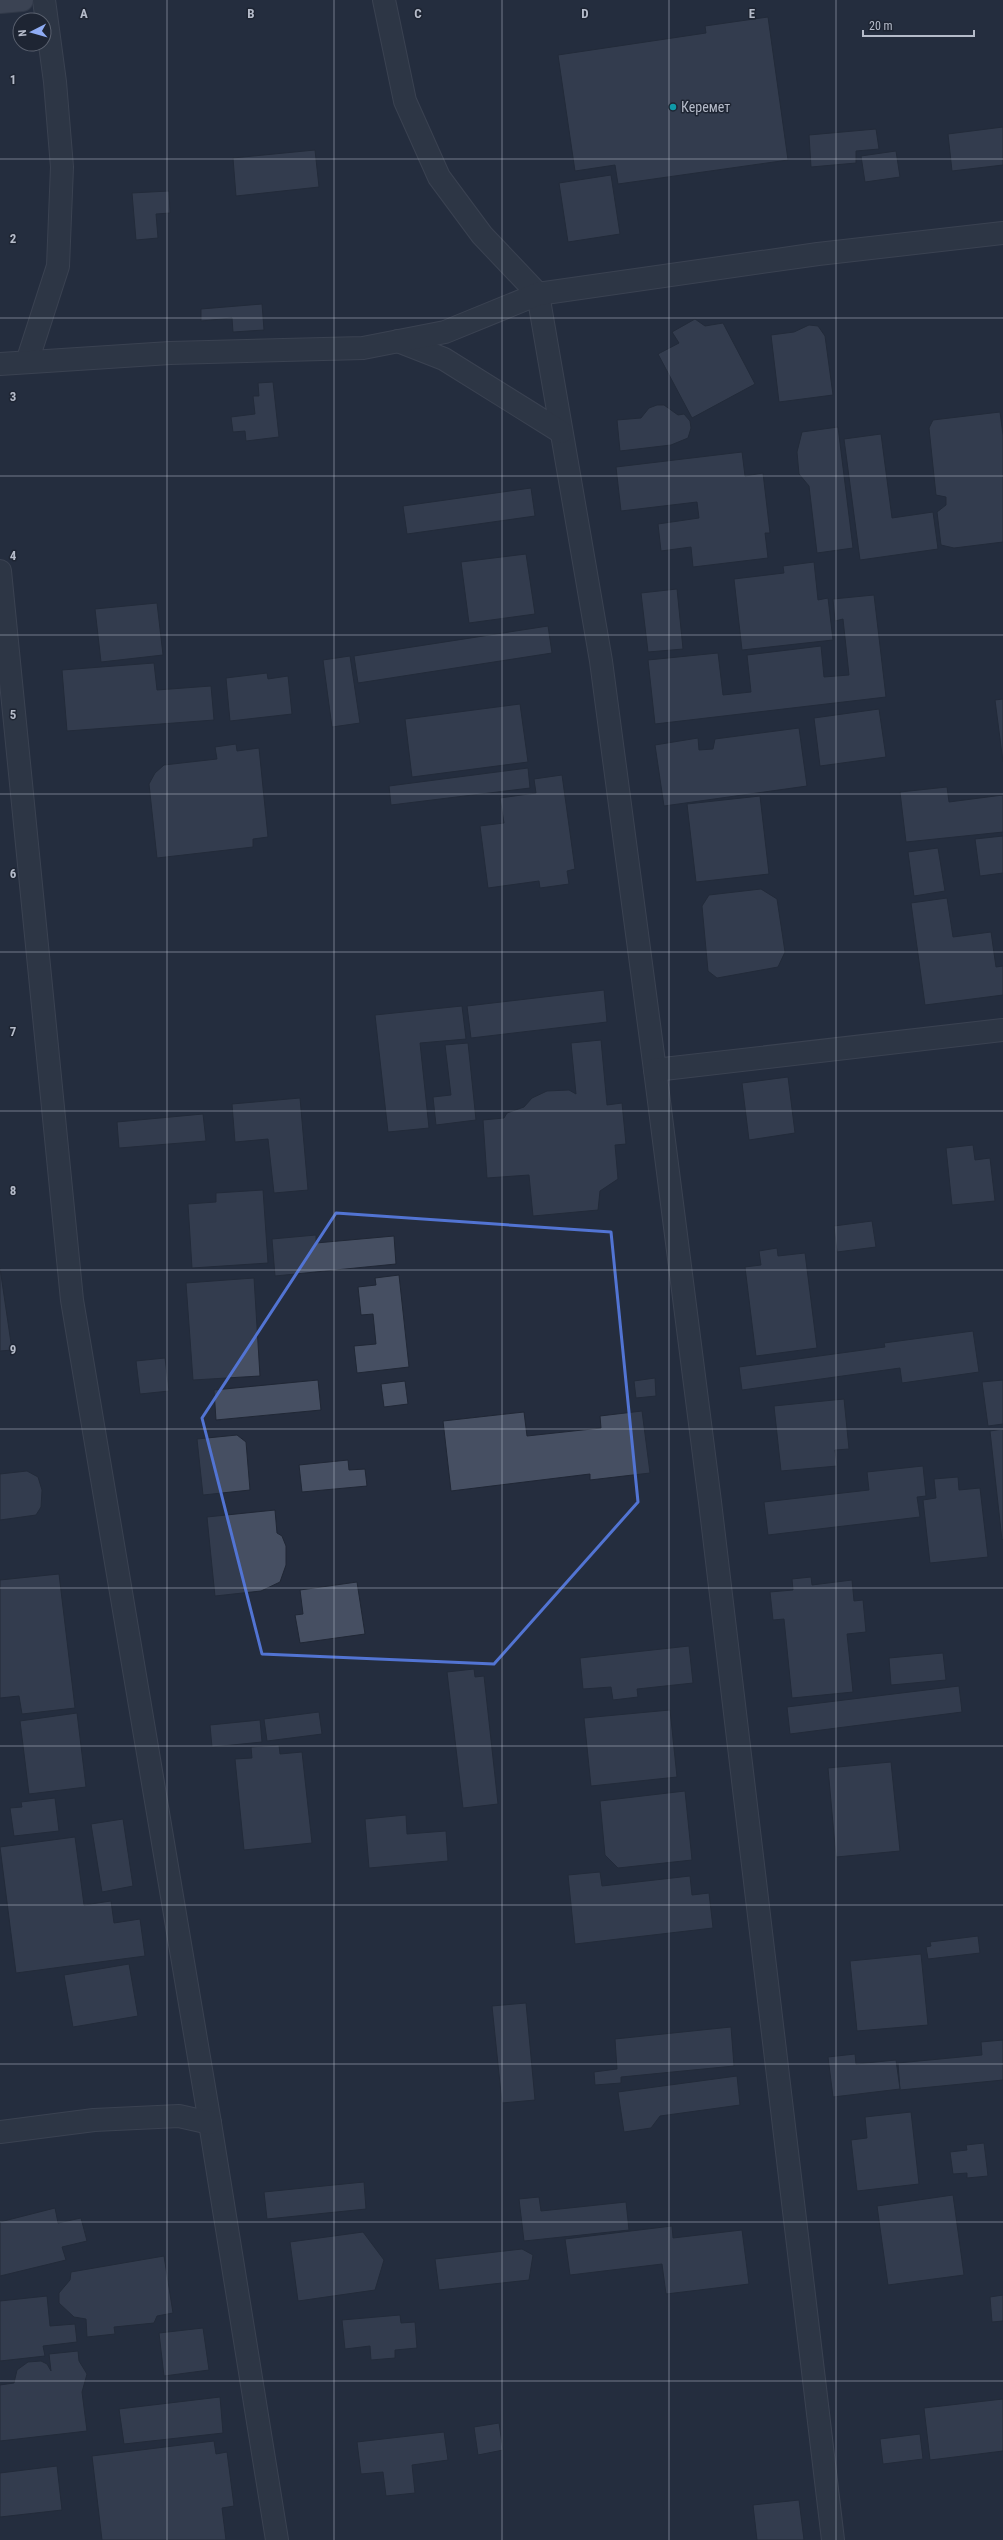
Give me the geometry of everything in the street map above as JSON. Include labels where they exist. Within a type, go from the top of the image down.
[{"type":"main road","points":[[0,2],[22,0]]},
{"type":"street","points":[[27,362],[58,266],[62,166],[55,82],[44,0]]},
{"type":"street","points":[[384,0],[405,101],[439,177],[482,235],[538,294],[601,661],[655,1070],[710,1510],[833,2540]]},
{"type":"street","points":[[0,364],[170,353],[363,348],[444,332],[538,294],[818,254],[1003,233]]},
{"type":"street","points":[[398,341],[444,359],[562,432]]},
{"type":"street","points":[[0,571],[72,1300],[210,2123],[277,2540]]},
{"type":"street","points":[[655,1070],[1003,1030]]},
{"type":"street","points":[[0,2132],[94,2120],[179,2116],[210,2123]]},
{"type":"highlighted area","points":[[336,1213],[611,1232],[638,1502],[494,1664],[262,1654],[202,1418]]},
{"type":"building","name":"Керемет","points":[[768,17],[788,160],[618,184],[615,165],[575,171],[558,55],[706,33],[705,26]]},
{"type":"building","points":[[1003,127],[1003,165],[952,171],[948,134]]},
{"type":"building","points":[[876,129],[879,149],[856,151],[856,163],[811,167],[809,135]]},
{"type":"building","points":[[315,150],[319,187],[236,196],[233,158]]},
{"type":"building","points":[[896,151],[900,177],[865,182],[861,156]]},
{"type":"building","points":[[611,175],[620,234],[568,242],[559,183]]},
{"type":"building","points":[[169,191],[170,213],[156,214],[158,238],[136,240],[132,193]]},
{"type":"building","points":[[262,304],[264,330],[233,332],[232,318],[201,321],[201,309]]},
{"type":"building","points":[[695,319],[705,326],[723,323],[755,384],[692,418],[658,354],[679,343],[672,332]]},
{"type":"building","points":[[809,325],[818,326],[825,336],[833,395],[779,402],[771,335],[794,332]]},
{"type":"building","points":[[273,382],[279,437],[246,441],[245,431],[233,432],[231,417],[255,414],[253,396],[259,396],[258,383]]},
{"type":"building","points":[[657,405],[664,405],[678,415],[684,414],[690,421],[691,428],[688,438],[671,445],[620,451],[617,420],[641,418],[649,408]]},
{"type":"building","points":[[1000,412],[1003,435],[1003,542],[954,548],[941,545],[937,512],[946,505],[946,497],[936,495],[929,428],[933,420]]},
{"type":"building","points":[[838,427],[853,548],[817,553],[809,486],[799,474],[797,452],[802,432]]},
{"type":"building","points":[[881,434],[892,518],[933,512],[938,549],[860,560],[844,439]]},
{"type":"building","points":[[742,452],[745,476],[763,473],[770,533],[765,533],[768,558],[693,567],[691,547],[661,551],[658,524],[699,518],[697,502],[621,511],[616,467]]},
{"type":"building","points":[[531,488],[535,516],[407,534],[403,506]]},
{"type":"building","points":[[526,554],[535,614],[469,623],[461,562]]},
{"type":"building","points":[[814,562],[818,600],[828,598],[833,640],[742,650],[734,579],[784,573],[783,566]]},
{"type":"building","points":[[677,589],[683,649],[648,652],[641,593]]},
{"type":"building","points":[[874,595],[886,697],[655,724],[648,660],[718,653],[723,695],[751,692],[747,655],[821,646],[824,677],[849,675],[843,619],[835,621],[833,599]]},
{"type":"building","points":[[157,603],[163,655],[101,662],[95,609]]},
{"type":"building","points":[[548,626],[552,653],[358,683],[354,656]]},
{"type":"building","points":[[350,656],[360,723],[332,727],[323,660]]},
{"type":"building","points":[[154,663],[157,690],[211,686],[214,720],[67,731],[62,670]]},
{"type":"building","points":[[267,673],[268,679],[288,676],[292,714],[230,721],[226,678]]},
{"type":"building","points":[[1003,699],[1003,762],[995,700]]},
{"type":"building","points":[[520,704],[528,762],[412,777],[405,719]]},
{"type":"building","points":[[879,709],[886,757],[820,766],[814,718]]},
{"type":"building","points":[[799,728],[807,786],[664,806],[655,745],[698,738],[699,750],[713,749],[715,739]]},
{"type":"building","points":[[236,744],[237,751],[259,748],[268,837],[253,839],[253,847],[157,858],[149,784],[155,773],[164,765],[217,759],[215,747]]},
{"type":"building","points":[[528,768],[530,788],[391,805],[389,786]]},
{"type":"building","points":[[562,775],[575,869],[567,871],[569,884],[540,888],[539,881],[488,888],[480,826],[504,823],[500,798],[536,793],[534,779]]},
{"type":"building","points":[[947,787],[949,802],[1003,795],[1003,832],[906,842],[900,792]]},
{"type":"building","points":[[760,796],[769,874],[696,882],[687,804]]},
{"type":"building","points":[[1003,836],[1003,873],[980,876],[975,839]]},
{"type":"building","points":[[938,848],[945,891],[914,896],[908,852]]},
{"type":"building","points":[[761,889],[777,899],[785,952],[778,967],[717,978],[708,971],[702,906],[709,895]]},
{"type":"building","points":[[947,898],[953,937],[991,932],[996,967],[1003,966],[1003,995],[925,1005],[911,903]]},
{"type":"building","points":[[604,990],[607,1022],[471,1038],[467,1006]]},
{"type":"building","points":[[462,1006],[466,1039],[420,1043],[429,1128],[388,1132],[375,1015]]},
{"type":"building","points":[[601,1040],[607,1105],[622,1103],[626,1144],[615,1145],[618,1179],[600,1191],[598,1210],[533,1216],[529,1175],[487,1178],[483,1120],[504,1118],[507,1113],[524,1107],[532,1098],[547,1091],[569,1090],[576,1094],[571,1043]]},
{"type":"building","points":[[468,1043],[476,1120],[436,1125],[433,1097],[451,1095],[445,1045]]},
{"type":"building","points":[[788,1077],[795,1133],[749,1140],[742,1083]]},
{"type":"building","points":[[300,1098],[308,1190],[274,1193],[268,1139],[235,1142],[232,1104]]},
{"type":"building","points":[[203,1114],[206,1141],[119,1148],[117,1122]]},
{"type":"building","points":[[973,1145],[975,1160],[990,1158],[995,1201],[952,1205],[946,1148]]},
{"type":"building","points":[[263,1190],[268,1263],[192,1268],[188,1204],[216,1202],[216,1193]]},
{"type":"building","points":[[872,1221],[876,1247],[837,1252],[834,1226]]},
{"type":"building","points":[[316,1235],[316,1243],[394,1236],[396,1264],[275,1276],[272,1239]]},
{"type":"building","points":[[777,1248],[778,1256],[805,1253],[817,1348],[756,1356],[745,1267],[761,1265],[759,1251]]},
{"type":"building","points":[[0,1268],[12,1350],[0,1351]]},
{"type":"building","points":[[399,1275],[409,1367],[357,1373],[354,1346],[376,1344],[373,1314],[361,1315],[358,1287],[376,1285],[375,1278]]},
{"type":"building","points":[[254,1278],[260,1376],[193,1380],[186,1283]]},
{"type":"building","points":[[973,1331],[979,1372],[902,1383],[900,1368],[742,1390],[739,1367],[885,1347],[884,1343]]},
{"type":"building","points":[[165,1358],[169,1391],[140,1394],[136,1361]]},
{"type":"building","points":[[655,1378],[656,1396],[636,1398],[634,1381]]},
{"type":"building","points":[[318,1380],[321,1410],[216,1420],[214,1390]]},
{"type":"building","points":[[1003,1380],[1003,1424],[988,1426],[982,1382]]},
{"type":"building","points":[[405,1381],[408,1404],[384,1407],[381,1384]]},
{"type":"building","points":[[844,1399],[849,1449],[835,1450],[837,1466],[781,1471],[774,1406]]},
{"type":"building","points":[[642,1411],[650,1473],[590,1480],[590,1474],[451,1491],[443,1421],[524,1412],[527,1436],[601,1428],[600,1416]]},
{"type":"building","points":[[1003,1429],[1003,1539],[1002,1540],[990,1431]]},
{"type":"building","points":[[237,1435],[246,1442],[250,1490],[203,1495],[197,1439]]},
{"type":"building","points":[[348,1460],[349,1470],[365,1469],[367,1486],[302,1492],[299,1465]]},
{"type":"building","points":[[923,1466],[926,1496],[917,1497],[920,1517],[768,1535],[764,1502],[869,1490],[867,1472]]},
{"type":"building","points":[[27,1471],[38,1477],[42,1490],[41,1507],[36,1515],[0,1520],[0,1474]]},
{"type":"building","points":[[958,1477],[959,1490],[980,1488],[988,1557],[930,1563],[923,1500],[936,1498],[934,1479]]},
{"type":"building","points":[[275,1510],[277,1533],[282,1536],[286,1546],[286,1565],[280,1582],[261,1591],[215,1596],[207,1517]]},
{"type":"building","points":[[59,1574],[75,1708],[22,1714],[19,1696],[0,1698],[0,1580]]},
{"type":"building","points":[[811,1577],[812,1585],[852,1580],[854,1601],[863,1600],[866,1632],[847,1634],[853,1692],[792,1698],[784,1619],[773,1620],[770,1592],[793,1590],[792,1579]]},
{"type":"building","points":[[357,1582],[365,1634],[300,1643],[295,1615],[303,1614],[300,1590]]},
{"type":"building","points":[[689,1646],[693,1683],[637,1689],[638,1697],[613,1700],[611,1687],[583,1689],[580,1658]]},
{"type":"building","points":[[943,1653],[946,1680],[891,1685],[889,1658]]},
{"type":"building","points":[[474,1669],[475,1677],[484,1676],[498,1804],[463,1808],[447,1672]]},
{"type":"building","points":[[959,1686],[962,1712],[790,1734],[787,1707]]},
{"type":"building","points":[[670,1710],[677,1777],[591,1786],[584,1718]]},
{"type":"building","points":[[319,1712],[322,1734],[267,1741],[264,1719]]},
{"type":"building","points":[[77,1713],[86,1787],[29,1794],[20,1721]]},
{"type":"building","points":[[260,1720],[262,1742],[212,1747],[210,1725]]},
{"type":"building","points":[[279,1745],[280,1754],[302,1752],[312,1843],[244,1850],[235,1759],[252,1758],[251,1747]]},
{"type":"building","points":[[891,1762],[900,1851],[836,1857],[828,1768]]},
{"type":"building","points":[[685,1791],[692,1860],[618,1868],[605,1855],[600,1801]]},
{"type":"building","points":[[55,1798],[59,1831],[14,1836],[10,1808],[22,1807],[21,1802]]},
{"type":"building","points":[[406,1815],[407,1834],[446,1831],[448,1861],[369,1868],[365,1819]]},
{"type":"building","points":[[123,1819],[133,1886],[102,1892],[91,1824]]},
{"type":"building","points":[[75,1837],[84,1905],[111,1901],[114,1923],[140,1919],[145,1956],[16,1973],[0,1847]]},
{"type":"building","points":[[600,1872],[602,1886],[690,1876],[692,1895],[709,1893],[713,1928],[575,1944],[568,1875]]},
{"type":"building","points":[[978,1936],[980,1953],[928,1959],[926,1947],[931,1946],[930,1942]]},
{"type":"building","points":[[921,1954],[928,2025],[857,2031],[850,1961]]},
{"type":"building","points":[[129,1964],[138,2016],[73,2027],[64,1975]]},
{"type":"building","points":[[526,2003],[535,2100],[502,2103],[492,2006]]},
{"type":"building","points":[[731,2027],[734,2066],[621,2077],[621,2083],[595,2085],[594,2072],[617,2069],[615,2039]]},
{"type":"building","points":[[1003,2040],[1003,2080],[900,2090],[898,2063],[982,2055],[981,2042]]},
{"type":"building","points":[[855,2054],[856,2064],[896,2060],[900,2089],[833,2097],[828,2057]]},
{"type":"building","points":[[737,2076],[740,2105],[660,2116],[651,2128],[624,2132],[618,2092]]},
{"type":"building","points":[[911,2112],[919,2184],[857,2191],[851,2140],[867,2138],[865,2117]]},
{"type":"building","points":[[984,2143],[988,2176],[967,2178],[967,2173],[953,2174],[950,2152],[967,2150],[966,2145]]},
{"type":"building","points":[[364,2182],[366,2209],[267,2219],[264,2192]]},
{"type":"building","points":[[953,2195],[964,2275],[888,2285],[877,2206]]},
{"type":"building","points":[[539,2197],[541,2211],[626,2202],[629,2230],[524,2241],[519,2199]]},
{"type":"building","points":[[55,2208],[58,2223],[81,2218],[87,2241],[62,2247],[66,2260],[0,2276],[0,2222]]},
{"type":"building","points":[[672,2226],[673,2238],[742,2230],[749,2284],[666,2294],[662,2264],[570,2275],[565,2239]]},
{"type":"building","points":[[363,2232],[384,2260],[375,2290],[298,2301],[290,2242]]},
{"type":"building","points":[[522,2249],[533,2255],[529,2280],[439,2290],[435,2259]]},
{"type":"building","points":[[164,2256],[173,2313],[157,2316],[154,2323],[114,2327],[115,2334],[87,2337],[86,2319],[74,2317],[59,2303],[59,2293],[70,2280],[71,2272]]},
{"type":"building","points":[[1003,2295],[1003,2321],[992,2322],[990,2297]]},
{"type":"building","points":[[47,2296],[50,2326],[75,2324],[77,2342],[43,2346],[45,2356],[0,2361],[0,2301]]},
{"type":"building","points":[[400,2315],[401,2323],[415,2322],[417,2348],[395,2350],[395,2358],[371,2360],[370,2346],[345,2349],[342,2320]]},
{"type":"building","points":[[203,2328],[209,2370],[164,2376],[159,2333]]},
{"type":"building","points":[[78,2351],[79,2361],[87,2374],[82,2392],[87,2431],[0,2441],[0,2385],[14,2383],[17,2370],[28,2362],[41,2361],[47,2364],[51,2371],[49,2354]]},
{"type":"building","points":[[220,2397],[223,2433],[124,2444],[119,2409]]},
{"type":"building","points":[[1003,2399],[1003,2451],[930,2460],[924,2408]]},
{"type":"building","points":[[499,2423],[503,2450],[478,2455],[474,2427]]},
{"type":"building","points":[[444,2432],[448,2460],[412,2465],[415,2493],[386,2496],[383,2472],[361,2474],[357,2442]]},
{"type":"building","points":[[920,2434],[923,2459],[883,2464],[880,2439]]},
{"type":"building","points":[[214,2441],[216,2454],[227,2452],[234,2506],[222,2508],[226,2540],[102,2540],[92,2456]]},
{"type":"building","points":[[57,2466],[62,2510],[0,2517],[0,2473]]},
{"type":"building","points":[[799,2500],[804,2540],[757,2540],[753,2505]]},
{"type":"place","name":"Керемет","points":[[673,107]]}]
